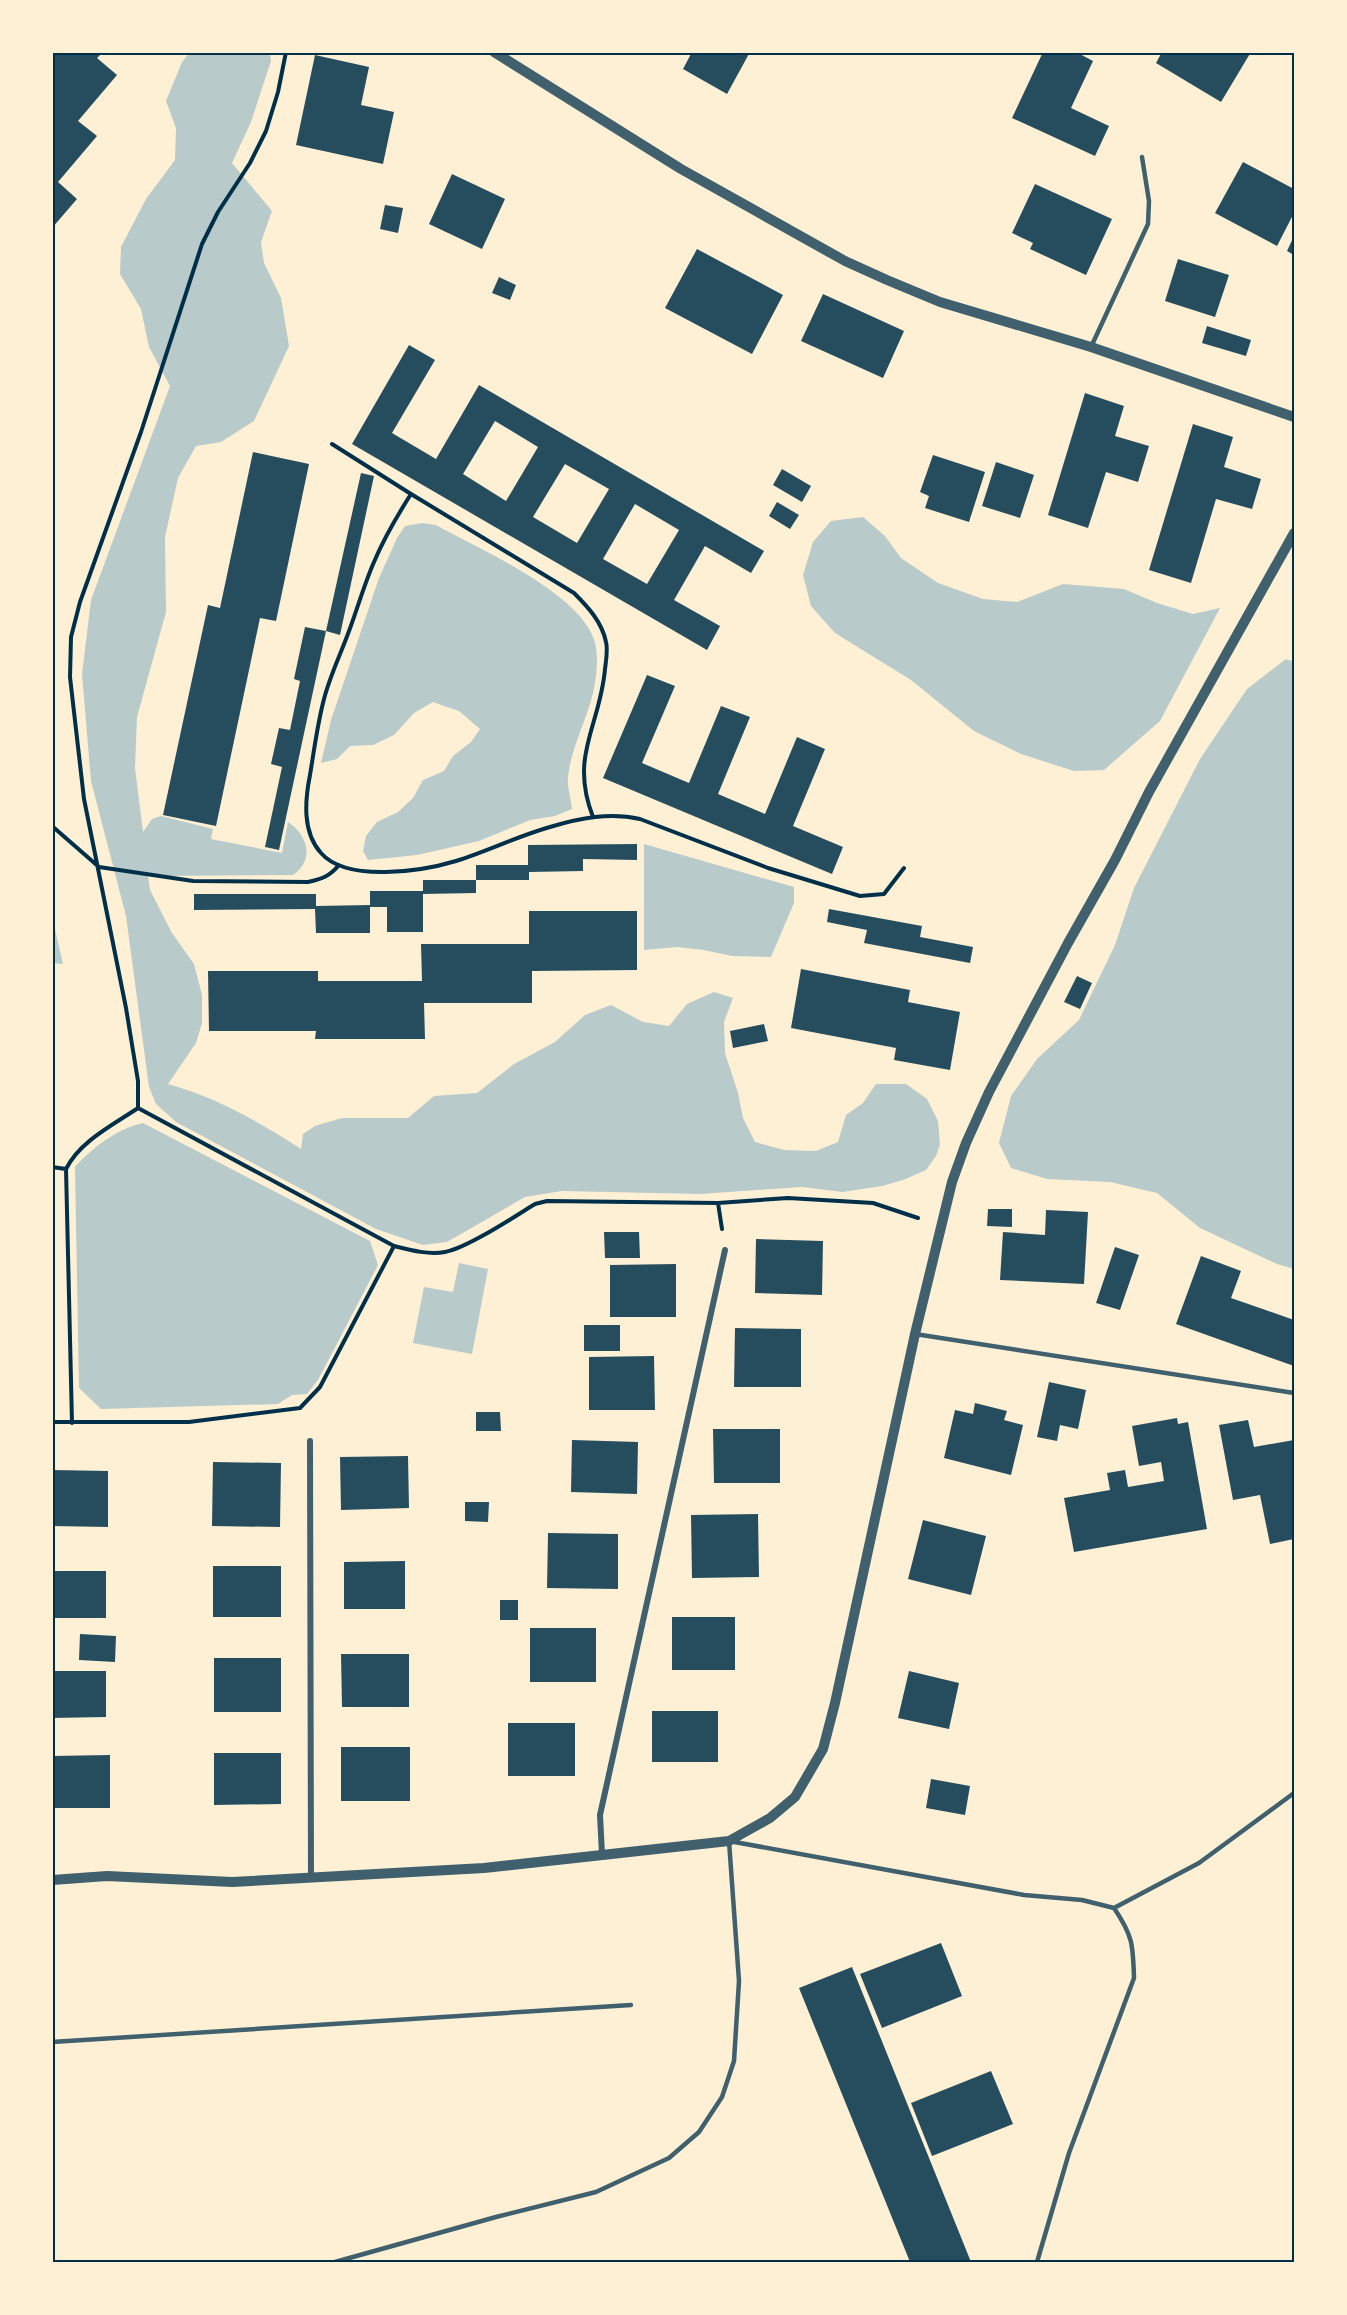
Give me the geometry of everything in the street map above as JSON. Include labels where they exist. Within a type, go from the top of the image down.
[{"type":"street","points":[[494,52],[681,169],[845,261],[940,302],[1091,347],[1294,417]]},
{"type":"street","points":[[52,1880],[107,1876],[232,1882],[311,1878],[484,1868],[729,1841],[770,1818],[795,1797],[823,1749],[836,1702],[915,1334],[952,1182],[966,1143],[989,1092],[1149,792],[1294,533]]},
{"type":"street","points":[[602,1854],[600,1815],[725,1250]]},
{"type":"street","points":[[310,1441],[311,1878]]},
{"type":"lane","points":[[1091,347],[1148,224],[1149,201],[1142,157]]},
{"type":"lane","points":[[915,1334],[1294,1394]]},
{"type":"lane","points":[[1114,1908],[1199,1863],[1294,1793]]},
{"type":"lane","points":[[335,2262],[596,2192],[669,2158],[699,2132],[722,2097],[734,2061],[739,1981],[729,1841],[1024,1895],[1082,1899],[1114,1908],[1128,1930],[1133,1948],[1134,1978],[1073,2143],[1037,2262]]},
{"type":"lane","points":[[52,2042],[631,2005]]},
{"type":"path","points":[[138,1108],[138,1081],[126,1008],[84,799],[75,736],[70,677],[71,638],[80,602],[141,432],[202,244],[218,212],[250,164],[266,130],[278,92],[286,52]]},
{"type":"path","points":[[333,444],[574,592],[591,610],[607,644],[604,679],[583,769],[586,799],[593,817]]},
{"type":"path","points":[[411,494],[390,528],[374,562],[323,701],[306,793],[307,820],[311,839],[321,854],[339,865],[364,870],[391,873],[420,870],[458,860],[552,826],[593,817],[622,815],[640,819],[768,868],[860,896],[884,894],[903,868]]},
{"type":"path","points":[[52,826],[99,867],[193,880],[308,882],[322,879],[333,873],[339,865]]},
{"type":"path","points":[[72,1423],[66,1168],[81,1147],[138,1108]]},
{"type":"path","points":[[138,1108],[394,1246],[413,1251],[445,1252],[460,1247],[535,1204],[547,1201],[662,1204],[788,1198],[873,1203],[942,1226]]},
{"type":"path","points":[[52,1167],[66,1168]]},
{"type":"path","points":[[52,1422],[189,1422],[300,1408],[320,1387],[394,1246]]},
{"type":"shaded area","points":[[189,53],[270,53],[271,61],[251,122],[232,163],[272,211],[261,242],[264,263],[281,298],[289,346],[254,421],[221,442],[196,446],[178,478],[165,537],[166,612],[137,717],[135,768],[143,832],[152,819],[161,816],[213,829],[211,839],[282,853],[288,822],[295,827],[304,841],[306,855],[300,869],[293,875],[148,876],[150,890],[172,933],[194,964],[202,995],[202,1023],[196,1043],[168,1084],[186,1089],[237,1111],[301,1149],[303,1134],[315,1126],[342,1118],[408,1118],[434,1096],[477,1093],[514,1064],[555,1042],[585,1015],[611,1005],[643,1022],[669,1026],[687,1004],[714,992],[733,998],[724,1022],[725,1053],[738,1093],[743,1118],[755,1142],[784,1150],[816,1151],[838,1142],[846,1115],[863,1103],[876,1084],[906,1084],[927,1099],[938,1121],[940,1145],[936,1156],[926,1170],[882,1186],[842,1192],[802,1187],[700,1194],[562,1191],[525,1197],[447,1242],[423,1245],[376,1229],[176,1122],[156,1104],[149,1087],[126,916],[91,781],[82,674],[91,600],[170,386],[149,347],[141,309],[120,274],[121,247],[146,199],[175,160],[176,128],[166,101],[182,62]]},
{"type":"shaded area","points":[[863,517],[885,536],[901,558],[938,583],[983,599],[1017,602],[1063,584],[1124,589],[1157,603],[1193,614],[1220,608],[1160,721],[1104,770],[1074,771],[1021,754],[974,731],[911,680],[835,633],[811,606],[803,575],[813,542],[831,521]]},
{"type":"shaded area","points":[[422,523],[436,525],[502,560],[551,590],[571,607],[586,625],[595,643],[597,662],[595,681],[590,704],[575,745],[568,777],[572,809],[555,816],[530,820],[479,841],[417,855],[368,860],[363,851],[366,836],[377,822],[398,812],[413,798],[423,780],[444,771],[453,756],[471,742],[480,729],[459,711],[433,702],[414,713],[394,735],[373,745],[350,746],[337,759],[321,763],[331,720],[379,578],[405,526]]},
{"type":"shaded area","points":[[1286,659],[1294,662],[1294,1269],[1277,1264],[1200,1228],[1157,1193],[1110,1182],[1047,1179],[1011,1168],[999,1143],[1011,1096],[1037,1059],[1079,1020],[1115,945],[1134,888],[1200,759],[1247,689]]},
{"type":"shaded area","points":[[644,844],[794,887],[794,903],[771,957],[732,956],[677,947],[644,950]]},
{"type":"shaded area","points":[[52,916],[63,964],[53,963]]},
{"type":"shaded area","points":[[143,1123],[370,1241],[378,1265],[318,1380],[307,1394],[292,1395],[278,1404],[101,1409],[79,1388],[75,1167],[106,1140]]},
{"type":"shaded area","points":[[459,1263],[488,1269],[472,1354],[413,1343],[424,1287],[453,1292]]},
{"type":"building","points":[[52,52],[103,52],[97,58],[117,75],[78,121],[97,136],[58,182],[77,199],[52,228]]},
{"type":"building","points":[[692,52],[750,52],[727,94],[683,69]]},
{"type":"building","points":[[1043,52],[1076,52],[1093,61],[1071,108],[1109,126],[1095,156],[1012,118]]},
{"type":"building","points":[[1162,52],[1251,52],[1221,102],[1156,63]]},
{"type":"building","points":[[315,55],[369,67],[361,105],[394,112],[383,164],[296,145]]},
{"type":"building","points":[[1243,162],[1294,189],[1294,213],[1277,246],[1215,213]]},
{"type":"building","points":[[452,174],[505,199],[482,249],[429,224]]},
{"type":"building","points":[[1035,184],[1112,219],[1086,275],[1030,249],[1033,243],[1012,233]]},
{"type":"building","points":[[385,205],[403,208],[398,233],[380,229]]},
{"type":"building","points":[[1294,236],[1294,255],[1287,251]]},
{"type":"building","points":[[697,249],[783,295],[752,354],[665,308]]},
{"type":"building","points":[[1178,259],[1229,275],[1215,317],[1165,301]]},
{"type":"building","points":[[499,277],[516,285],[510,300],[492,293]]},
{"type":"building","points":[[823,294],[904,331],[883,378],[801,341]]},
{"type":"building","points":[[1207,326],[1251,340],[1246,356],[1202,343]]},
{"type":"building","points":[[409,345],[435,360],[392,433],[436,459],[479,385],[764,551],[751,573],[705,546],[674,600],[720,626],[707,650],[352,444]],"holes":[[[495,421],[538,447],[506,501],[463,474]],[[565,464],[609,489],[577,543],[533,517]],[[635,504],[679,530],[647,584],[603,559]]]},
{"type":"building","points":[[1085,393],[1124,406],[1115,436],[1149,446],[1138,482],[1106,472],[1088,528],[1048,515]]},
{"type":"building","points":[[1193,424],[1233,437],[1224,467],[1261,479],[1252,509],[1216,499],[1191,583],[1149,570]]},
{"type":"building","points":[[253,452],[309,464],[276,621],[260,618],[216,826],[163,815],[208,605],[220,608]]},
{"type":"building","points":[[933,455],[985,472],[969,522],[925,508],[929,496],[920,492]]},
{"type":"building","points":[[996,462],[1034,475],[1020,518],[982,506]]},
{"type":"building","points":[[782,469],[811,486],[802,502],[773,485]]},
{"type":"building","points":[[361,473],[374,476],[340,635],[326,631]]},
{"type":"building","points":[[777,502],[799,515],[790,529],[769,516]]},
{"type":"building","points":[[305,627],[326,631],[279,850],[265,847],[282,767],[271,764],[279,728],[290,730],[300,681],[294,679]]},
{"type":"building","points":[[647,675],[675,686],[642,763],[689,783],[721,706],[750,717],[718,794],[765,814],[797,737],[825,749],[793,826],[843,847],[832,874],[603,778]]},
{"type":"building","points":[[637,844],[637,860],[583,859],[583,871],[529,872],[529,880],[476,880],[476,865],[528,865],[528,845]]},
{"type":"building","points":[[423,880],[476,880],[476,893],[423,894],[423,932],[387,932],[387,907],[370,907],[370,933],[316,933],[315,909],[194,910],[194,894],[316,894],[316,906],[370,905],[370,891],[423,891]]},
{"type":"building","points":[[829,909],[922,926],[920,937],[973,947],[970,963],[864,943],[867,930],[827,922]]},
{"type":"building","points":[[529,911],[637,911],[637,970],[532,971],[532,1003],[424,1003],[425,1039],[315,1039],[316,1031],[209,1031],[208,971],[318,971],[318,981],[422,981],[421,944],[529,944]]},
{"type":"building","points":[[801,969],[910,990],[908,1002],[960,1012],[950,1070],[894,1060],[896,1048],[791,1028]]},
{"type":"building","points":[[1077,976],[1092,983],[1080,1009],[1064,1002]]},
{"type":"building","points":[[764,1024],[768,1041],[733,1048],[730,1031]]},
{"type":"building","points":[[988,1209],[1012,1209],[1012,1227],[987,1226]]},
{"type":"building","points":[[1046,1210],[1088,1212],[1084,1284],[1000,1280],[1003,1232],[1045,1235]]},
{"type":"building","points":[[604,1232],[639,1232],[640,1258],[605,1258]]},
{"type":"building","points":[[756,1239],[823,1241],[822,1295],[755,1293]]},
{"type":"building","points":[[1115,1247],[1139,1255],[1120,1310],[1096,1303]]},
{"type":"building","points":[[1201,1256],[1241,1271],[1231,1298],[1294,1320],[1294,1366],[1176,1324]]},
{"type":"building","points":[[676,1264],[676,1317],[610,1317],[610,1265]]},
{"type":"building","points":[[584,1325],[620,1325],[620,1351],[584,1351]]},
{"type":"building","points":[[735,1328],[801,1329],[801,1387],[734,1387]]},
{"type":"building","points":[[654,1356],[655,1410],[589,1410],[589,1357]]},
{"type":"building","points":[[1049,1382],[1086,1390],[1078,1429],[1060,1425],[1057,1441],[1037,1437]]},
{"type":"building","points":[[975,1403],[1007,1411],[1004,1420],[1023,1425],[1011,1475],[944,1458],[955,1410],[973,1414]]},
{"type":"building","points":[[476,1412],[500,1412],[501,1431],[476,1431]]},
{"type":"building","points":[[1177,1418],[1178,1424],[1188,1422],[1207,1529],[1074,1552],[1064,1498],[1110,1490],[1107,1473],[1125,1470],[1128,1487],[1164,1481],[1161,1462],[1139,1466],[1132,1426]]},
{"type":"building","points":[[1248,1420],[1254,1447],[1294,1440],[1294,1539],[1270,1544],[1260,1495],[1233,1500],[1219,1425]]},
{"type":"building","points":[[713,1429],[780,1429],[780,1483],[714,1483]]},
{"type":"building","points":[[572,1440],[638,1442],[637,1494],[571,1492]]},
{"type":"building","points":[[408,1456],[409,1508],[341,1510],[340,1457]]},
{"type":"building","points":[[213,1462],[281,1463],[280,1527],[212,1526]]},
{"type":"building","points":[[52,1470],[108,1471],[108,1527],[52,1526]]},
{"type":"building","points":[[465,1502],[489,1502],[488,1522],[465,1521]]},
{"type":"building","points":[[758,1514],[759,1577],[692,1578],[691,1515]]},
{"type":"building","points":[[923,1520],[986,1536],[971,1595],[908,1579]]},
{"type":"building","points":[[548,1533],[618,1534],[618,1589],[547,1588]]},
{"type":"building","points":[[405,1561],[405,1609],[344,1609],[344,1562]]},
{"type":"building","points":[[213,1566],[281,1566],[281,1617],[213,1617]]},
{"type":"building","points":[[52,1571],[106,1571],[106,1618],[52,1618]]},
{"type":"building","points":[[500,1600],[518,1600],[518,1620],[500,1620]]},
{"type":"building","points":[[672,1617],[735,1617],[735,1670],[672,1670]]},
{"type":"building","points":[[530,1628],[596,1628],[596,1682],[530,1682]]},
{"type":"building","points":[[80,1634],[116,1636],[115,1662],[79,1660]]},
{"type":"building","points":[[341,1654],[409,1654],[409,1707],[342,1707]]},
{"type":"building","points":[[214,1658],[281,1658],[281,1712],[214,1712]]},
{"type":"building","points":[[52,1671],[106,1671],[106,1717],[52,1718]]},
{"type":"building","points":[[909,1671],[959,1683],[949,1729],[898,1718]]},
{"type":"building","points":[[652,1711],[718,1711],[718,1762],[652,1762]]},
{"type":"building","points":[[508,1723],[575,1723],[575,1776],[508,1776]]},
{"type":"building","points":[[341,1747],[410,1747],[410,1801],[341,1801]]},
{"type":"building","points":[[214,1753],[281,1753],[281,1804],[214,1805]]},
{"type":"building","points":[[110,1755],[110,1808],[52,1808],[52,1756]]},
{"type":"building","points":[[931,1779],[970,1786],[965,1815],[926,1808]]},
{"type":"building","points":[[941,1943],[962,1996],[882,2028],[860,1974]]},
{"type":"building","points":[[852,1967],[971,2262],[910,2262],[799,1988]]},
{"type":"building","points":[[991,2071],[1013,2124],[932,2156],[911,2103]]}]
